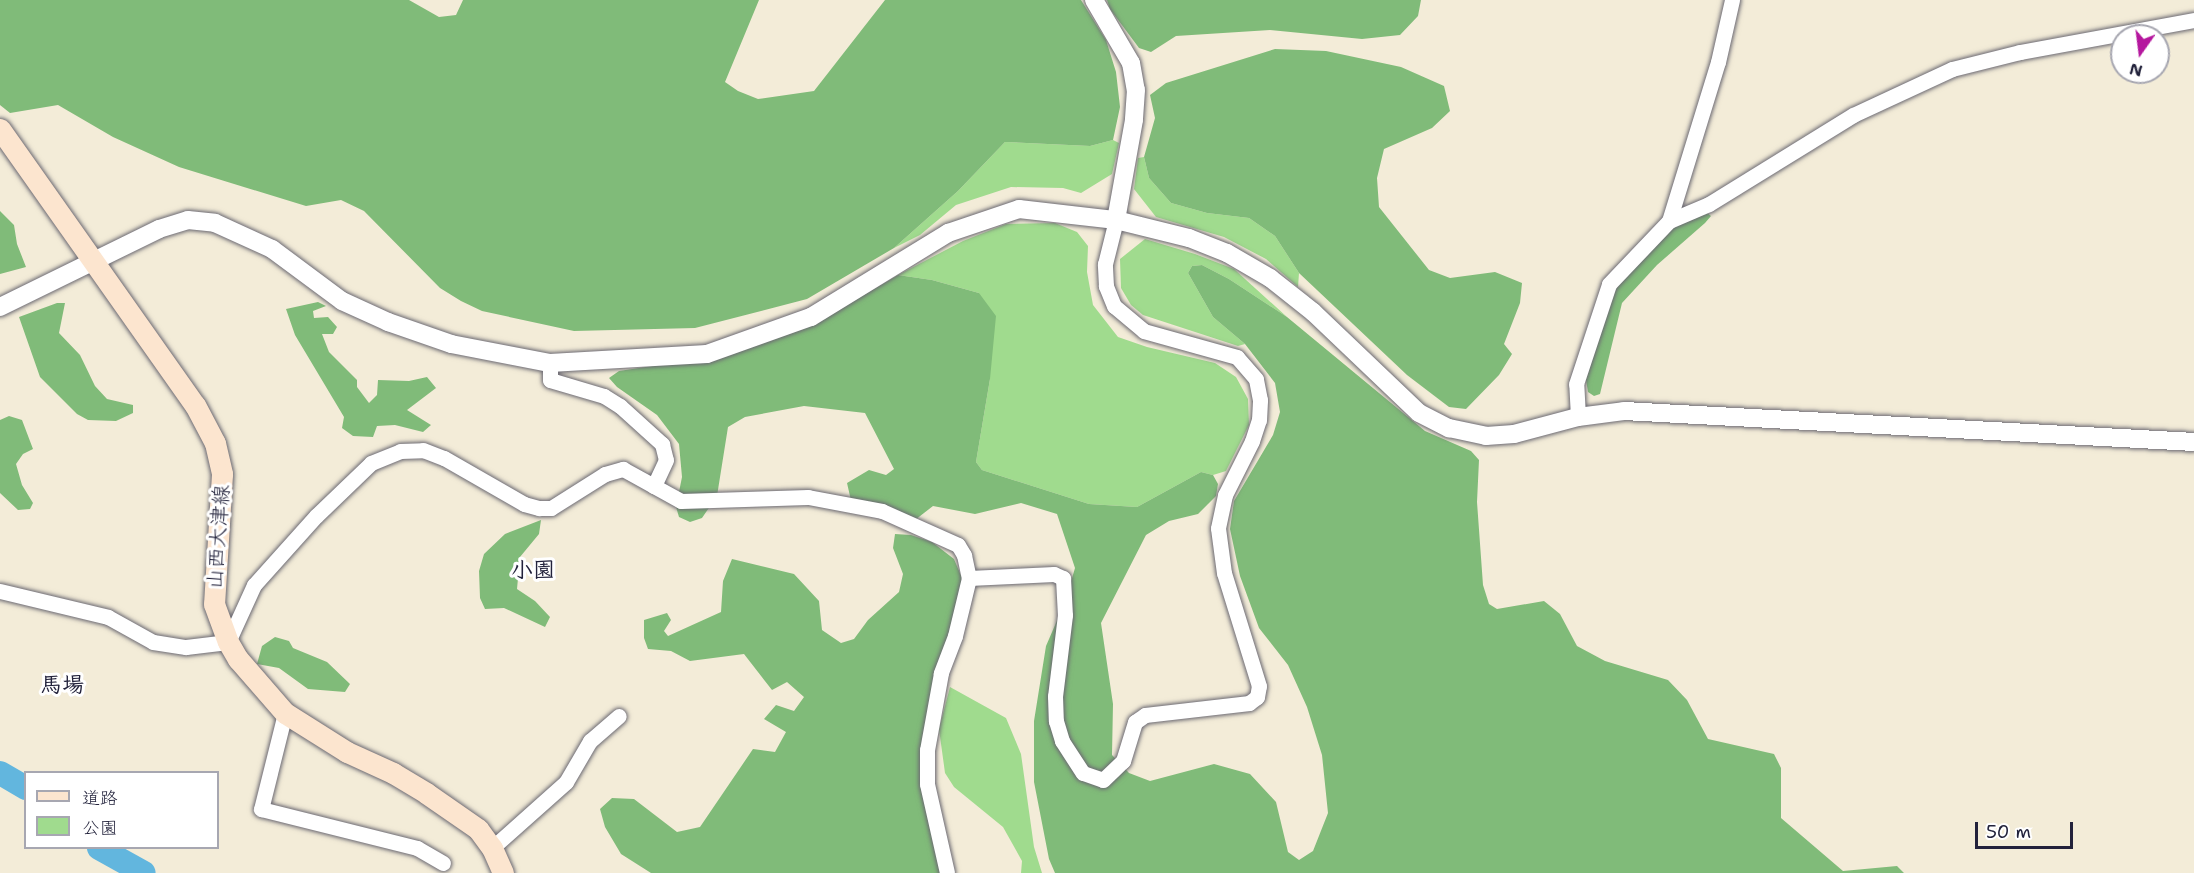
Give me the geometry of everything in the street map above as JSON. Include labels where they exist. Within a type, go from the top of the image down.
[{"type":"main road","name":"山西大津線","points":[[0,129],[195,405],[215,443],[222,474],[214,604],[228,642],[238,659],[285,713],[347,752],[393,773],[459,814],[478,829],[492,848],[503,873]]},
{"type":"street","points":[[969,578],[1054,574],[1063,578],[1065,615],[1054,696],[1056,721],[1062,741],[1083,773],[1103,780],[1123,761],[1135,722],[1145,715],[1250,703],[1257,698],[1259,686],[1224,573],[1218,528],[1225,495],[1252,441],[1259,420],[1260,400],[1256,379],[1237,357],[1144,331],[1114,306],[1106,286],[1105,264],[1116,220],[1134,120],[1136,90],[1131,63],[1094,0]]},
{"type":"street","points":[[1669,221],[1718,62],[1732,0]]},
{"type":"street","points":[[1578,417],[1576,384],[1609,284],[1669,221],[1709,204],[1853,115],[1952,69],[2020,52],[2194,20]]},
{"type":"street","points":[[0,307],[159,229],[188,220],[214,223],[272,249],[342,301],[388,322],[451,344],[550,363],[707,354],[811,317],[948,233],[1019,210],[1116,220],[1189,238],[1227,253],[1270,278],[1313,312],[1419,413],[1449,428],[1486,436],[1514,434],[1578,417],[1624,411],[1707,413],[2194,442]]},
{"type":"street","points":[[550,363],[550,380],[604,396],[620,406],[662,444],[666,460],[654,486]]},
{"type":"street","points":[[0,591],[108,617],[153,642],[186,646],[228,642],[254,585],[316,516],[371,463],[400,451],[423,450],[492,483],[524,504],[539,508],[551,508],[605,474],[623,469],[681,501],[808,497],[882,511],[958,545],[964,555],[969,578],[955,636],[941,673],[927,750],[927,784],[947,873]]},
{"type":"street","points":[[285,713],[261,809],[417,848],[443,863]]},
{"type":"street","points":[[492,848],[566,782],[590,741],[619,716]]},
{"type":"green space","points":[[0,0],[409,0],[439,17],[456,15],[463,0],[759,0],[725,82],[738,91],[758,99],[814,91],[885,0],[1081,0],[1106,40],[1116,72],[1120,107],[1113,140],[1090,146],[1005,142],[958,191],[894,248],[807,299],[695,328],[574,331],[482,311],[461,301],[440,288],[364,211],[341,200],[306,206],[179,167],[113,137],[58,105],[10,113],[0,105]]},
{"type":"green space","points":[[1107,0],[1421,0],[1418,16],[1400,35],[1362,39],[1270,30],[1176,36],[1151,52],[1139,48],[1110,9]]},
{"type":"green space","points":[[1275,49],[1326,51],[1401,67],[1444,86],[1450,111],[1432,128],[1384,149],[1377,178],[1379,207],[1429,270],[1450,278],[1495,272],[1522,283],[1520,303],[1504,344],[1512,354],[1499,375],[1466,409],[1449,407],[1407,375],[1299,273],[1275,236],[1249,218],[1207,213],[1171,203],[1149,178],[1144,157],[1155,118],[1150,95],[1166,83]]},
{"type":"green space","points":[[1113,140],[1119,143],[1112,174],[1081,193],[1063,188],[1011,187],[956,205],[920,235],[894,248],[958,191],[1005,142],[1090,146]]},
{"type":"green space","points":[[1144,157],[1149,178],[1171,203],[1207,213],[1249,218],[1275,236],[1299,273],[1298,287],[1266,259],[1224,237],[1156,217],[1134,189],[1138,158]]},
{"type":"green space","points":[[0,211],[14,225],[17,244],[26,267],[0,274]]},
{"type":"green space","points":[[1706,212],[1711,216],[1705,223],[1657,265],[1622,303],[1600,394],[1594,396],[1588,392],[1586,380],[1615,285],[1675,226]]},
{"type":"green space","points":[[1055,223],[1077,232],[1088,246],[1087,272],[1093,305],[1118,337],[1147,347],[1215,363],[1236,377],[1248,399],[1249,425],[1226,471],[1213,475],[1201,472],[1137,507],[1089,504],[982,470],[976,462],[990,379],[979,293],[932,280],[898,275],[963,241],[1006,224]]},
{"type":"green space","points":[[1145,239],[1234,269],[1287,317],[1229,279],[1202,265],[1192,266],[1188,273],[1213,317],[1245,344],[1238,346],[1143,315],[1131,305],[1121,288],[1120,259]]},
{"type":"green space","points":[[1202,265],[1229,279],[1287,317],[1425,431],[1471,451],[1479,460],[1477,502],[1483,585],[1489,604],[1497,609],[1544,601],[1560,614],[1577,646],[1605,661],[1668,680],[1687,700],[1708,739],[1774,754],[1781,768],[1781,818],[1843,871],[1897,866],[1904,873],[1055,873],[1049,859],[1034,782],[1034,721],[1046,646],[1065,602],[1075,568],[1057,514],[1021,503],[975,514],[933,506],[915,520],[852,505],[847,483],[869,470],[886,475],[894,469],[865,413],[804,406],[745,417],[728,427],[717,496],[702,518],[690,522],[679,517],[676,507],[682,477],[679,444],[657,415],[617,387],[609,378],[619,371],[672,363],[814,324],[898,275],[932,280],[979,293],[996,316],[990,379],[976,462],[982,470],[1089,504],[1137,507],[1201,472],[1213,475],[1218,484],[1216,496],[1198,514],[1169,521],[1146,535],[1101,623],[1113,704],[1112,755],[1129,773],[1150,781],[1214,764],[1250,774],[1276,802],[1288,852],[1299,860],[1313,851],[1328,813],[1322,755],[1307,707],[1288,665],[1259,628],[1240,576],[1230,529],[1234,501],[1273,435],[1280,412],[1275,383],[1245,344],[1213,317],[1188,273],[1192,266]]},
{"type":"green space","points":[[318,302],[326,306],[313,311],[314,318],[328,317],[337,327],[333,334],[322,334],[329,352],[357,380],[357,387],[369,403],[377,395],[378,380],[409,381],[427,377],[436,388],[407,410],[431,425],[423,432],[395,425],[377,426],[373,437],[353,436],[342,428],[344,417],[295,335],[286,309]]},
{"type":"green space","points":[[57,303],[65,303],[59,333],[80,355],[95,386],[107,399],[133,405],[133,413],[116,421],[88,420],[77,414],[40,377],[19,317]]},
{"type":"green space","points":[[9,416],[22,420],[33,449],[23,454],[16,464],[22,485],[33,503],[30,509],[18,510],[0,493],[0,420]]},
{"type":"green space","points":[[541,520],[539,534],[520,557],[517,589],[535,601],[550,617],[545,627],[504,608],[485,609],[480,598],[479,571],[484,554],[505,534]]},
{"type":"green space","points":[[895,534],[911,535],[932,542],[954,559],[962,578],[931,760],[944,873],[651,873],[621,854],[605,827],[600,809],[612,798],[634,799],[677,832],[700,827],[753,749],[775,752],[786,732],[764,719],[776,705],[794,711],[804,697],[787,682],[772,690],[744,654],[690,661],[671,651],[648,649],[644,638],[644,620],[667,613],[671,620],[664,631],[668,636],[721,612],[723,581],[732,559],[794,574],[819,601],[822,630],[841,643],[854,639],[868,620],[899,592],[903,574],[893,548]]},
{"type":"green space","points":[[275,637],[289,641],[293,648],[327,662],[350,684],[345,692],[308,689],[279,668],[257,664],[262,646]]},
{"type":"green space","points":[[950,687],[1006,718],[1021,754],[1034,847],[1042,873],[1021,873],[1022,861],[1003,827],[954,787],[945,773],[939,729]]},
{"type":"waterway","points":[[0,773],[24,787]]},
{"type":"waterway","points":[[101,849],[144,873]]},
{"type":"district","name":"小園","points":[[533,570]]},
{"type":"district","name":"馬場","points":[[62,685]]}]
